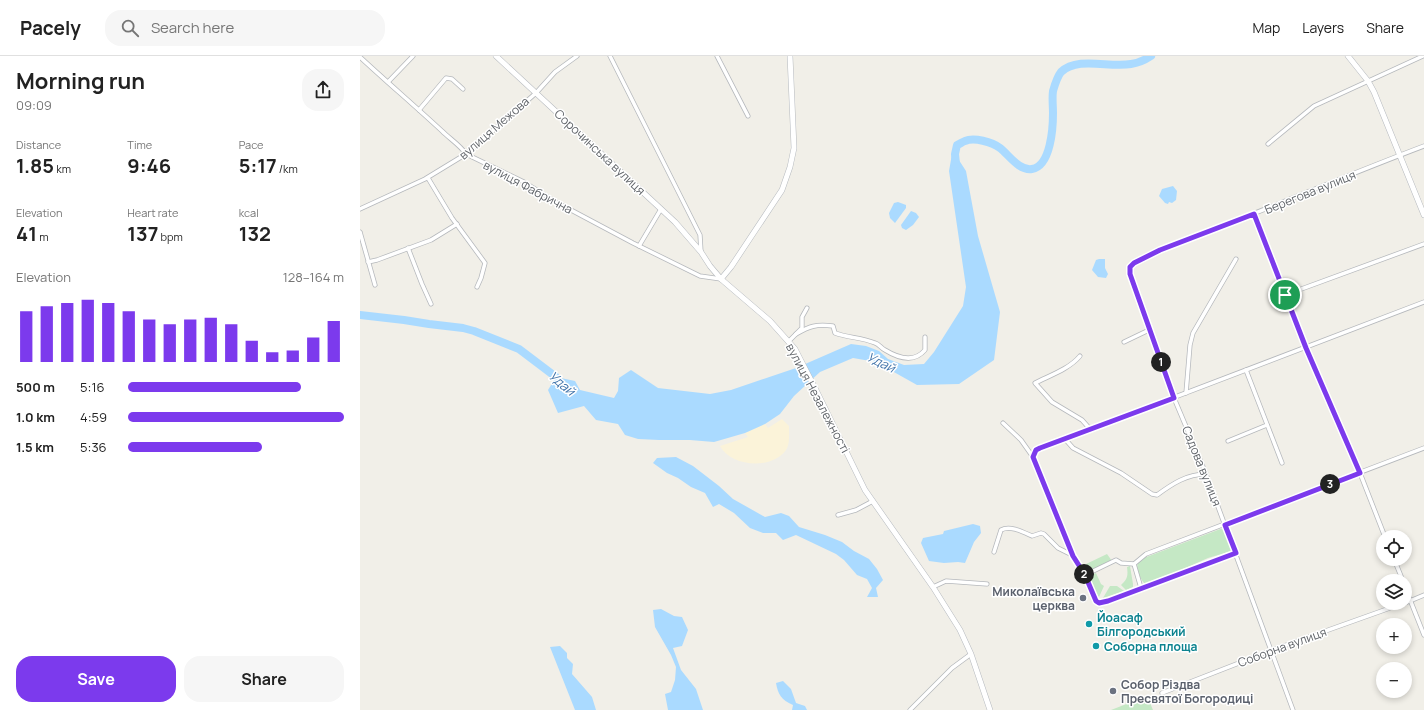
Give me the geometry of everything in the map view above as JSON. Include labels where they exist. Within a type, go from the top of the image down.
[{"type":"main road","name":"Сорочинська вулиця","points":[[496,56],[675,222],[701,252]]},
{"type":"main road","points":[[721,279],[731,267],[782,190],[790,167],[794,148],[790,56]]},
{"type":"main road","points":[[1348,56],[1368,81],[1424,215]]},
{"type":"main road","name":"вулиця Незалежності","points":[[701,252],[721,279],[770,321],[789,341],[795,350],[865,490],[933,587],[960,630],[971,654],[990,710]]},
{"type":"street","points":[[388,82],[412,56]]},
{"type":"street","name":"вулиця Межова","points":[[360,209],[428,178],[466,154],[536,93],[555,72],[577,56]]},
{"type":"street","name":"вулиця Незалежності","points":[[610,56],[700,235],[701,252]]},
{"type":"street","points":[[717,56],[748,116]]},
{"type":"street","points":[[1268,144],[1314,106],[1423,56]]},
{"type":"street","name":"вулиця Фабрична","points":[[360,57],[450,139],[462,148],[466,154],[524,182],[556,202],[638,246],[700,276],[721,279]]},
{"type":"street","points":[[419,110],[446,78],[452,79],[463,89]]},
{"type":"street","name":"Берегова вулиця","points":[[1130,267],[1134,263],[1160,250],[1424,146]]},
{"type":"street","points":[[428,178],[435,192],[485,263],[477,287]]},
{"type":"street","points":[[638,246],[661,209]]},
{"type":"street","points":[[1254,214],[1306,348],[1360,473],[1382,530]]},
{"type":"street","points":[[368,262],[431,240],[457,224]]},
{"type":"street","points":[[360,232],[375,285]]},
{"type":"street","points":[[1285,295],[1424,244]]},
{"type":"street","points":[[408,248],[431,304]]},
{"type":"street","points":[[1186,393],[1190,345],[1193,333],[1236,259]]},
{"type":"street","name":"Садова вулиця","points":[[1130,267],[1130,274],[1174,398],[1206,474],[1293,710]]},
{"type":"street","points":[[1033,457],[1036,450],[1040,448],[1424,302]]},
{"type":"street","points":[[789,341],[802,328],[802,317],[807,308]]},
{"type":"street","points":[[796,334],[809,327],[823,325],[833,326],[835,333],[876,343],[892,353],[912,358],[920,356],[925,350],[925,337]]},
{"type":"street","points":[[1124,342],[1149,330]]},
{"type":"street","points":[[1080,356],[1076,361],[1064,369],[1036,383],[1052,402],[1082,420],[1090,429]]},
{"type":"street","points":[[1246,370],[1282,463]]},
{"type":"street","points":[[1003,423],[1021,440],[1033,457],[1073,556],[1085,575],[1096,601],[1099,603],[1169,579],[1236,553]]},
{"type":"street","points":[[1228,441],[1267,426]]},
{"type":"street","points":[[1065,439],[1073,448],[1121,473],[1152,494],[1156,495],[1180,480],[1198,474],[1206,474]]},
{"type":"street","points":[[1085,575],[1116,560],[1122,563],[1134,564],[1146,554],[1424,448]]},
{"type":"street","points":[[838,515],[856,510],[873,501]]},
{"type":"street","points":[[994,552],[1001,530],[1005,528],[1018,530],[1032,536],[1041,533],[1044,534],[1058,548],[1073,556]]},
{"type":"street","points":[[1134,564],[1141,588]]},
{"type":"street","points":[[933,587],[946,581],[987,584]]},
{"type":"street","name":"Соборна вулиця","points":[[1412,600],[1424,595]]},
{"type":"street","points":[[1412,606],[1424,635]]},
{"type":"street","name":"Соборна вулиця","points":[[1162,692],[1270,650],[1384,610]]},
{"type":"street","points":[[910,710],[952,668],[971,654]]},
{"type":"green space","points":[[1223,528],[1232,551],[1208,558],[1154,582],[1145,584],[1141,578],[1137,565],[1141,559]]},
{"type":"green space","points":[[1107,554],[1112,561],[1088,572],[1084,565]]},
{"type":"green space","points":[[1130,566],[1133,587],[1126,590],[1121,585],[1127,577],[1127,567]]},
{"type":"green space","points":[[1096,573],[1101,584],[1104,586],[1099,597],[1088,576]]},
{"type":"green space","points":[[1110,586],[1117,586],[1124,591],[1103,598]]},
{"type":"green space","points":[[1147,696],[1153,710],[1111,710]]},
{"type":"sand","points":[[782,419],[789,426],[788,445],[786,450],[780,456],[771,461],[762,463],[742,462],[725,453],[720,446],[748,437],[745,433],[765,424],[768,428]]},
{"type":"water","points":[[952,154],[955,154],[966,171],[978,236],[1000,312],[994,360],[959,384],[917,385],[876,362],[853,358],[820,372],[794,396],[780,414],[765,424],[745,433],[714,442],[638,439],[625,435],[618,424],[596,420],[584,406],[558,413],[548,390],[556,377],[575,381],[580,390],[614,398],[618,391],[619,378],[631,370],[658,388],[710,394],[731,390],[796,368],[851,344],[866,346],[879,351],[888,359],[904,365],[924,364],[934,352],[963,306],[966,287],[949,171]]},
{"type":"water","points":[[1173,186],[1177,191],[1176,200],[1172,203],[1165,203],[1159,196],[1162,189]]},
{"type":"water","points":[[898,202],[906,205],[906,208],[895,223],[890,218],[889,213],[894,203]]},
{"type":"water","points":[[911,211],[916,213],[919,217],[913,225],[906,230],[902,228],[901,225]]},
{"type":"water","points":[[1105,259],[1105,268],[1108,274],[1106,278],[1098,277],[1092,270],[1096,260]]},
{"type":"water","points":[[676,457],[693,466],[733,499],[765,517],[781,513],[789,516],[799,527],[842,542],[854,551],[869,559],[883,580],[876,588],[878,597],[867,597],[872,588],[867,579],[857,575],[844,560],[836,554],[796,535],[783,540],[776,533],[763,533],[750,528],[734,513],[719,504],[713,507],[705,493],[691,487],[653,463],[657,458]]},
{"type":"water","points":[[973,524],[980,526],[981,533],[974,542],[965,563],[929,561],[921,543],[923,538],[943,534],[944,531]]},
{"type":"water","points":[[661,609],[674,616],[682,617],[688,630],[682,646],[673,648],[681,670],[696,689],[703,710],[668,710],[665,694],[671,692],[675,680],[676,667],[655,627],[653,610]]},
{"type":"water","points":[[560,646],[567,653],[567,658],[573,664],[572,674],[592,697],[596,710],[575,710],[550,647]]},
{"type":"water","points":[[783,681],[791,689],[796,703],[805,706],[807,710],[792,710],[793,705],[783,699],[778,690],[776,683]]},
{"type":"waterway","name":"Удай","points":[[956,164],[955,154],[957,145],[965,141],[973,140],[988,142],[997,146],[1014,162],[1023,168],[1032,169],[1038,166],[1043,161],[1050,145],[1053,113],[1053,91],[1057,78],[1061,72],[1068,67],[1085,63],[1122,65],[1137,63],[1151,56]]},
{"type":"waterway","name":"Удай","points":[[360,315],[463,328],[474,331],[519,349],[556,377],[563,386]]},
{"type":"place","name":"Миколаївська церква","points":[[1083,598]]},
{"type":"place","name":"Йоасаф Білгородський","points":[[1089,624]]},
{"type":"place","name":"Соборна площа","points":[[1096,646]]},
{"type":"place","name":"Собор Різдва Пресвятої Богородиці","points":[[1113,691]]},
{"type":"route","points":[[1254,214],[1285,295],[1306,348],[1360,473],[1225,525],[1236,553],[1169,579],[1099,603],[1096,601],[1085,575],[1073,556],[1036,468],[1033,457],[1036,450],[1046,445],[1174,398],[1130,274],[1130,267],[1134,263],[1160,250],[1254,214]]}]
